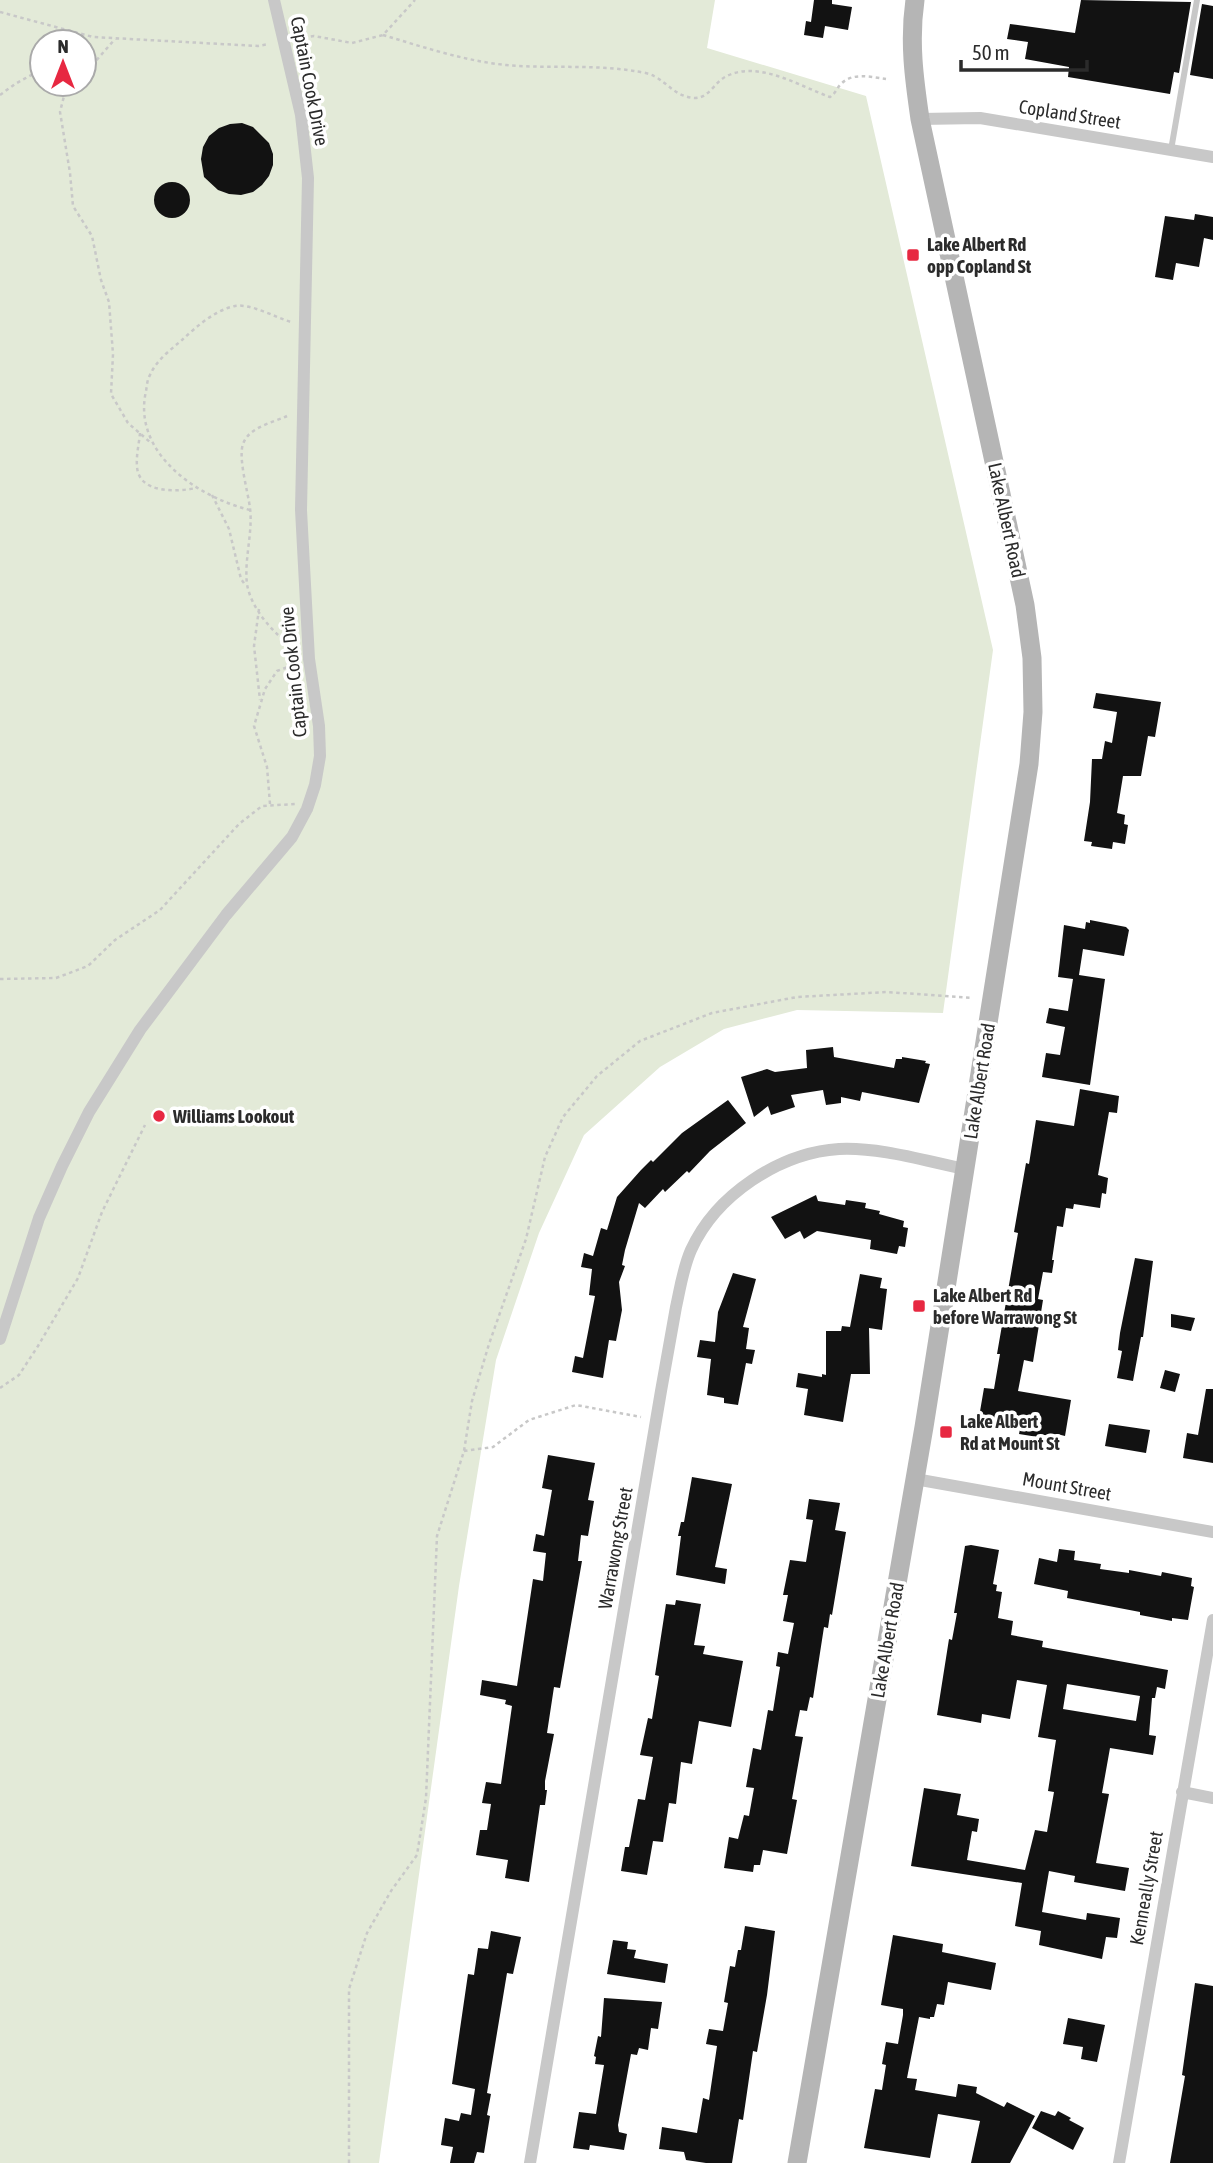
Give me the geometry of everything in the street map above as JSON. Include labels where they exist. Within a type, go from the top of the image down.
[{"type":"main road","name":"Lake Albert Road","points":[[797,2163],[915,1479],[1029,764],[1033,712],[1032,658],[1014,551],[920,119],[912,63],[911,39],[915,0]]},
{"type":"street","name":"Captain Cook Drive","points":[[0,1339],[39,1217],[89,1112],[140,1030],[226,915],[292,837],[309,804],[315,785],[320,756],[319,726],[309,659],[301,510],[308,178],[301,115],[274,0]]},
{"type":"street","name":"Copland Street","points":[[920,119],[980,118],[1213,158]]},
{"type":"street","name":"Warrawong Street","points":[[530,2163],[656,1420],[681,1283],[691,1251],[708,1223],[752,1180],[782,1164],[812,1153],[840,1149],[873,1151],[965,1169]]},
{"type":"street","name":"Mount Street","points":[[915,1479],[1213,1532]]},
{"type":"street","name":"Kenneally Street","points":[[1119,2163],[1213,1619]]},
{"type":"street","points":[[1182,1792],[1213,1798]]},
{"type":"lane","points":[[1171,150],[1197,0]]},
{"type":"path","points":[[383,35],[415,0]]},
{"type":"path","points":[[0,12],[93,37],[115,39],[258,46],[314,36],[352,43],[383,35],[479,61],[507,65],[636,71],[654,75],[676,93],[699,98],[722,78],[738,71],[771,75],[830,97],[842,82],[861,75],[886,79]]},
{"type":"path","points":[[98,58],[115,39]]},
{"type":"path","points":[[0,95],[28,77]]},
{"type":"path","points":[[64,98],[60,112],[73,206],[92,236],[101,280],[109,302],[113,354],[111,394],[128,423],[151,443],[170,467],[212,495],[236,507],[250,510]]},
{"type":"path","points":[[151,443],[142,407],[149,376],[166,354],[193,330],[215,314],[237,305],[305,325]]},
{"type":"path","points":[[249,590],[247,568],[250,510],[242,446],[250,432],[303,409]]},
{"type":"path","points":[[140,433],[136,467],[138,475],[145,483],[177,492],[199,487]]},
{"type":"path","points":[[212,495],[229,529],[242,579],[259,609],[282,640],[309,659]]},
{"type":"path","points":[[259,609],[254,646],[260,700]]},
{"type":"path","points":[[270,804],[267,767],[254,726],[260,700],[277,671],[309,659]]},
{"type":"path","points":[[0,979],[56,978],[88,966],[115,940],[160,910],[239,824],[262,806],[309,804]]},
{"type":"path","points":[[349,2163],[349,1989],[367,1933],[391,1891],[417,1855],[425,1798],[437,1536],[464,1451],[472,1401],[506,1290],[526,1239],[545,1157],[563,1117],[597,1076],[640,1041],[712,1013],[797,998],[887,992],[992,1000]]},
{"type":"path","points":[[0,1388],[19,1375],[78,1278],[102,1212],[145,1125]]},
{"type":"path","points":[[464,1451],[493,1447],[529,1420],[576,1405],[656,1420]]},
{"type":"green space","points":[[0,0],[715,0],[707,48],[866,96],[993,650],[943,1013],[797,1010],[724,1029],[660,1067],[584,1135],[539,1233],[496,1360],[459,1586],[379,2163],[0,2163]]},
{"type":"building","points":[[814,0],[832,0],[832,4],[852,7],[848,30],[825,26],[823,38],[804,35],[806,21],[811,22]]},
{"type":"building","points":[[1081,0],[1191,2],[1179,73],[1174,72],[1170,94],[1068,77],[1069,67],[1025,59],[1028,42],[1007,39],[1010,24],[1075,33]]},
{"type":"building","points":[[1202,4],[1213,6],[1213,79],[1190,75]]},
{"type":"building","points":[[242,123],[253,127],[269,143],[273,165],[269,176],[253,192],[229,194],[218,190],[204,177],[201,159],[203,147],[209,136],[219,128]]},
{"type":"building","points":[[172,182],[185,187],[190,200],[185,213],[172,218],[159,213],[154,200],[159,187]]},
{"type":"building","points":[[1195,214],[1213,217],[1213,240],[1204,238],[1199,267],[1176,263],[1173,280],[1155,277],[1165,216],[1194,220]]},
{"type":"building","points":[[1096,693],[1161,702],[1155,737],[1148,736],[1141,776],[1123,776],[1117,813],[1125,815],[1124,824],[1128,825],[1125,844],[1113,842],[1112,849],[1091,846],[1092,842],[1084,841],[1090,802],[1092,759],[1102,759],[1105,741],[1112,743],[1117,712],[1093,708]]},
{"type":"building","points":[[1090,920],[1126,927],[1129,930],[1124,956],[1083,949],[1079,975],[1105,979],[1090,1085],[1042,1077],[1046,1053],[1060,1055],[1065,1027],[1046,1023],[1049,1008],[1068,1011],[1073,979],[1058,977],[1064,925],[1085,929],[1086,922],[1090,923]]},
{"type":"building","points":[[833,1047],[834,1057],[894,1068],[896,1059],[902,1057],[926,1061],[925,1063],[930,1064],[919,1103],[862,1092],[860,1101],[841,1097],[841,1103],[826,1105],[823,1090],[791,1095],[795,1107],[771,1115],[768,1106],[754,1117],[741,1077],[767,1069],[775,1072],[807,1068],[806,1050]]},
{"type":"building","points":[[1080,1089],[1119,1096],[1117,1113],[1109,1112],[1098,1175],[1108,1178],[1106,1194],[1102,1193],[1100,1208],[1074,1204],[1073,1209],[1066,1208],[1063,1227],[1057,1226],[1052,1273],[1043,1272],[1038,1299],[1043,1300],[1033,1362],[1024,1360],[1018,1391],[1071,1400],[1065,1436],[1044,1435],[1044,1438],[1019,1434],[1020,1429],[978,1423],[984,1388],[994,1389],[1000,1354],[997,1354],[1018,1233],[1014,1232],[1036,1120],[1074,1126]]},
{"type":"building","points":[[728,1100],[746,1123],[710,1151],[689,1173],[687,1171],[665,1192],[663,1189],[645,1208],[639,1203],[619,1282],[622,1310],[616,1341],[609,1340],[603,1378],[572,1372],[575,1356],[583,1358],[595,1296],[589,1295],[592,1269],[581,1267],[584,1253],[593,1256],[601,1228],[607,1230],[617,1197],[641,1170],[651,1160],[653,1162],[682,1133]]},
{"type":"building","points":[[816,1195],[818,1201],[845,1205],[846,1200],[866,1203],[865,1208],[904,1221],[903,1227],[908,1228],[905,1247],[899,1246],[897,1254],[870,1249],[871,1240],[817,1231],[804,1239],[800,1231],[785,1239],[771,1217]]},
{"type":"building","points":[[1135,1258],[1153,1261],[1143,1337],[1133,1381],[1117,1378],[1122,1351],[1118,1350],[1120,1333]]},
{"type":"building","points":[[733,1273],[756,1279],[743,1327],[749,1328],[746,1349],[755,1350],[752,1364],[746,1363],[738,1405],[724,1403],[724,1398],[707,1395],[711,1359],[697,1357],[700,1340],[715,1342],[718,1312]]},
{"type":"building","points":[[860,1274],[882,1278],[880,1288],[887,1289],[882,1330],[869,1328],[870,1374],[851,1374],[843,1422],[804,1415],[808,1389],[796,1387],[798,1373],[822,1377],[822,1374],[826,1375],[826,1331],[841,1331],[842,1326],[850,1327]]},
{"type":"building","points":[[1171,1314],[1195,1318],[1191,1331],[1171,1327]]},
{"type":"building","points":[[1165,1370],[1180,1374],[1175,1392],[1160,1388]]},
{"type":"building","points":[[1206,1389],[1213,1389],[1213,1463],[1183,1458],[1187,1433],[1198,1435]]},
{"type":"building","points":[[1109,1424],[1150,1430],[1146,1453],[1105,1446]]},
{"type":"building","points":[[548,1455],[595,1463],[588,1500],[594,1501],[588,1536],[581,1535],[578,1561],[582,1561],[560,1688],[554,1687],[547,1733],[554,1734],[545,1781],[547,1790],[545,1805],[540,1805],[529,1882],[505,1878],[508,1860],[476,1855],[480,1830],[487,1830],[491,1804],[482,1803],[486,1782],[501,1784],[512,1706],[505,1704],[506,1700],[480,1695],[482,1680],[517,1686],[533,1579],[543,1581],[546,1553],[533,1551],[536,1534],[544,1536],[552,1490],[542,1488]]},
{"type":"building","points":[[692,1477],[732,1484],[715,1567],[727,1569],[725,1584],[676,1575],[681,1536],[678,1536],[681,1522],[684,1522]]},
{"type":"building","points":[[809,1499],[840,1503],[835,1530],[846,1532],[832,1615],[830,1614],[828,1628],[824,1627],[813,1698],[810,1697],[807,1711],[800,1710],[795,1736],[803,1737],[792,1799],[797,1800],[787,1854],[763,1850],[760,1865],[754,1865],[753,1872],[724,1868],[729,1837],[738,1839],[744,1815],[749,1816],[754,1788],[746,1787],[753,1748],[761,1750],[768,1710],[773,1711],[780,1667],[776,1666],[778,1652],[788,1654],[794,1623],[783,1621],[788,1595],[783,1595],[790,1560],[806,1562],[813,1520],[806,1519]]},
{"type":"building","points":[[965,1546],[999,1550],[993,1584],[997,1585],[996,1591],[1002,1592],[998,1618],[1013,1621],[1011,1635],[1043,1641],[1042,1647],[1168,1670],[1165,1689],[1157,1687],[1155,1698],[1152,1698],[1149,1735],[1156,1736],[1153,1755],[1110,1748],[1102,1793],[1109,1794],[1096,1863],[1129,1868],[1125,1891],[1074,1882],[1075,1876],[1049,1871],[1042,1912],[1086,1920],[1087,1913],[1120,1918],[1117,1938],[1106,1937],[1102,1959],[1039,1945],[1041,1931],[1015,1926],[1022,1883],[911,1866],[924,1788],[961,1794],[957,1815],[979,1819],[977,1832],[972,1831],[967,1860],[1025,1870],[1035,1830],[1047,1832],[1054,1792],[1048,1791],[1056,1740],[1038,1737],[1047,1685],[1017,1680],[1010,1719],[982,1714],[981,1723],[937,1715],[949,1639],[952,1640],[957,1613],[954,1613]],"holes":[[[1067,1684],[1140,1696],[1136,1721],[1063,1709]]]},
{"type":"building","points":[[1059,1549],[1075,1551],[1074,1560],[1101,1564],[1100,1569],[1129,1573],[1129,1570],[1161,1576],[1162,1572],[1192,1578],[1191,1586],[1194,1587],[1188,1620],[1172,1618],[1172,1621],[1067,1598],[1068,1591],[1034,1584],[1039,1558],[1057,1562]]},
{"type":"building","points":[[676,1600],[701,1604],[694,1645],[705,1646],[703,1654],[743,1661],[731,1727],[699,1721],[692,1764],[681,1762],[676,1804],[669,1803],[663,1842],[653,1841],[647,1875],[621,1871],[625,1847],[629,1847],[638,1799],[645,1800],[653,1757],[640,1755],[648,1718],[652,1719],[659,1676],[655,1675],[666,1604],[675,1605]]},
{"type":"building","points":[[745,1926],[775,1931],[767,1995],[757,2052],[753,2051],[743,2120],[739,2119],[732,2163],[686,2160],[684,2152],[659,2149],[662,2127],[697,2133],[703,2098],[709,2100],[717,2046],[706,2044],[709,2029],[723,2031],[728,2003],[724,2002],[730,1966],[735,1967]]},
{"type":"building","points":[[491,1931],[521,1937],[513,1974],[507,1973],[487,2093],[491,2094],[487,2115],[490,2116],[484,2153],[477,2152],[474,2163],[450,2163],[453,2147],[441,2145],[445,2118],[459,2121],[461,2113],[471,2115],[475,2089],[452,2084],[468,1974],[474,1975],[478,1948],[488,1949]]},
{"type":"building","points":[[893,1935],[943,1944],[942,1952],[996,1963],[991,1990],[948,1982],[944,2005],[937,2004],[934,2017],[930,2019],[919,2017],[907,2078],[917,2079],[915,2090],[956,2097],[958,2084],[977,2087],[976,2093],[1004,2107],[1007,2102],[1035,2116],[1010,2163],[971,2163],[980,2121],[938,2114],[930,2158],[864,2148],[875,2089],[882,2090],[886,2065],[882,2064],[886,2042],[898,2044],[903,2015],[903,2009],[881,2005]]},
{"type":"building","points":[[613,1940],[628,1942],[627,1949],[636,1950],[634,1958],[668,1964],[665,1983],[607,1974]]},
{"type":"building","points":[[1195,1983],[1213,1986],[1213,2163],[1170,2163],[1185,2076],[1182,2075]]},
{"type":"building","points":[[604,1998],[662,2002],[658,2029],[651,2028],[648,2050],[639,2048],[637,2055],[631,2054],[618,2125],[619,2132],[627,2134],[624,2150],[590,2145],[589,2150],[573,2148],[579,2112],[596,2114],[604,2065],[595,2064],[594,2056],[598,2036],[601,2037]]},
{"type":"building","points":[[1068,2018],[1105,2025],[1097,2062],[1081,2059],[1083,2047],[1063,2044]]},
{"type":"building","points":[[1041,2111],[1055,2116],[1058,2111],[1084,2128],[1073,2150],[1032,2128]]},
{"type":"place","name":"Lake Albert Rd opp Copland St","points":[[913,255]]},
{"type":"place","name":"Williams Lookout","points":[[159,1116]]},
{"type":"place","name":"Lake Albert Rd before Warrawong St","points":[[919,1306]]},
{"type":"place","name":"Lake Albert Rd at Mount St","points":[[946,1432]]}]
